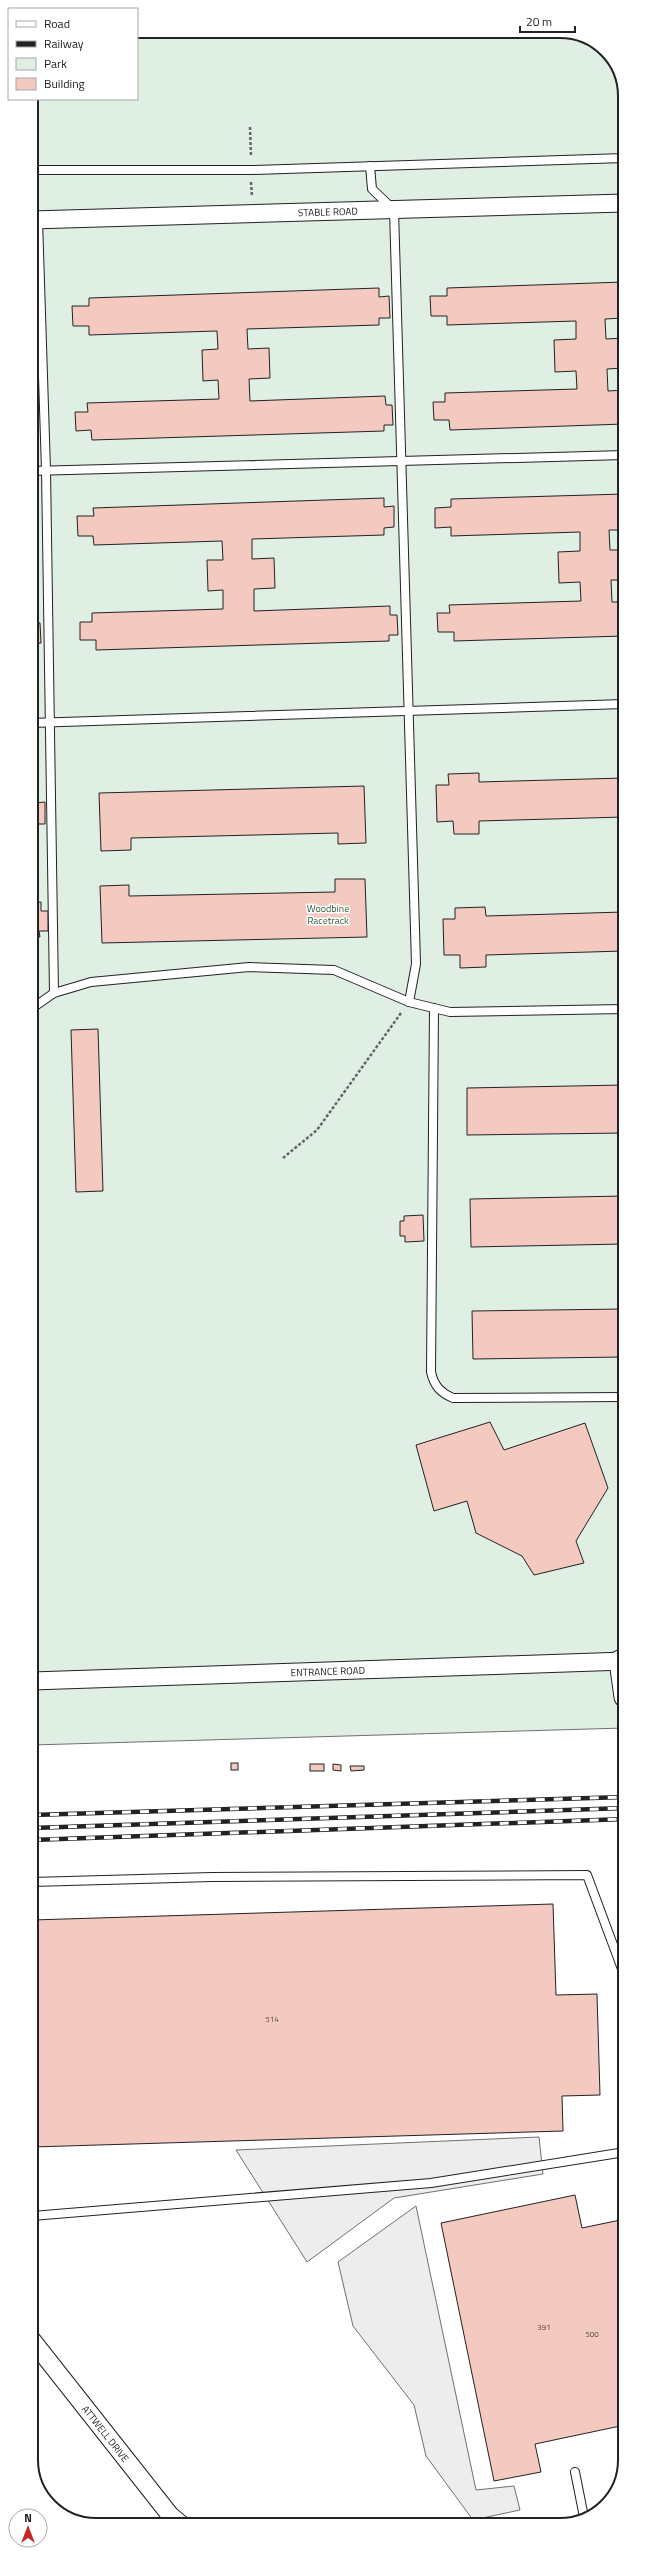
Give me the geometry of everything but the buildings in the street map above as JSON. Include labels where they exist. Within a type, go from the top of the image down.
[{"type":"street","name":"STABLE ROAD","points":[[38,217],[394,210],[618,203]]},
{"type":"street","name":"ENTRANCE ROAD","points":[[38,1681],[618,1661]]},
{"type":"street","name":"ATTWELL DRIVE","points":[[38,2348],[174,2518]]},
{"type":"lane","points":[[38,170],[251,170],[618,158]]},
{"type":"lane","points":[[370,166],[372,190],[394,210],[403,461],[416,964],[409,1002]]},
{"type":"lane","points":[[38,314],[46,470],[54,993]]},
{"type":"lane","points":[[38,471],[618,455]]},
{"type":"lane","points":[[38,722],[618,704]]},
{"type":"lane","points":[[38,1005],[54,993],[92,982],[249,967],[334,970],[409,1002],[450,1012],[618,1009]]},
{"type":"lane","points":[[434,1008],[431,1372],[433,1381],[438,1389],[453,1398],[618,1397]]},
{"type":"lane","points":[[38,1882],[220,1877],[587,1875],[618,1958]]},
{"type":"lane","points":[[38,2216],[431,2183],[618,2153]]},
{"type":"lane","points":[[575,2472],[583,2513]]},
{"type":"path","points":[[283,1158],[317,1130],[409,1002]]},
{"type":"green space","name":"Woodbine Racetrack","points":[[138,38],[564,38],[582,42],[598,52],[604,58],[615,77],[618,96],[618,1728],[38,1745],[38,100],[138,100]]},
{"type":"shaded area","points":[[539,2137],[543,2174],[394,2198],[307,2262],[236,2150]]},
{"type":"shaded area","points":[[416,2206],[476,2490],[514,2486],[520,2510],[482,2518],[472,2518],[426,2456],[414,2405],[353,2326],[338,2262]]},
{"type":"railway","points":[[38,1815],[618,1797]]},
{"type":"railway","points":[[38,1828],[618,1808]]},
{"type":"railway","points":[[38,1840],[618,1819]]}]
